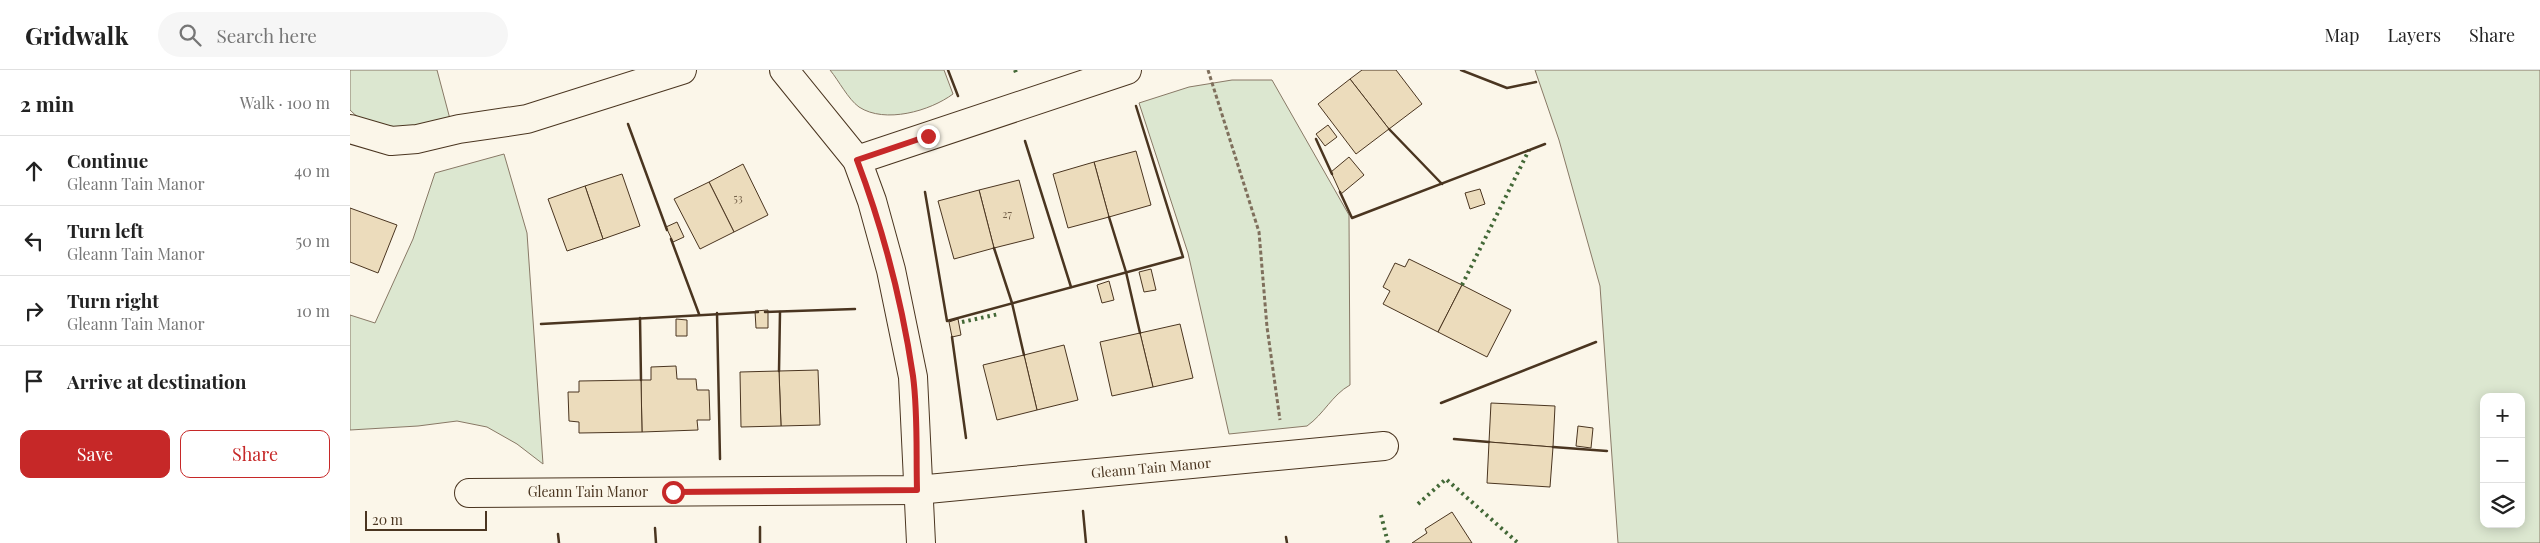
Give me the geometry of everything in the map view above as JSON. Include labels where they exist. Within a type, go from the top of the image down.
[{"type":"street","points":[[350,129],[391,140],[417,139],[459,129],[527,118],[682,70]]},
{"type":"street","points":[[784,70],[857,160],[872,201],[891,270],[913,377],[921,543]]},
{"type":"street","points":[[857,160],[1126,70]]},
{"type":"street","name":"Gleann Tain Manor","points":[[468,493],[917,490],[1384,446]]},
{"type":"path","points":[[1208,70],[1259,232],[1267,327],[1284,456]]},
{"type":"green space","points":[[350,70],[437,70],[450,119],[397,127],[372,124],[350,110]]},
{"type":"green space","points":[[830,70],[944,70],[953,94],[932,106],[920,110],[894,115],[881,115],[870,112],[855,104]]},
{"type":"green space","points":[[1535,70],[2540,70],[2540,543],[1618,543],[1600,286],[1559,140]]},
{"type":"green space","points":[[1232,80],[1272,80],[1349,215],[1350,385],[1338,394],[1307,426],[1229,434],[1188,253],[1139,103],[1189,87]]},
{"type":"green space","points":[[504,154],[527,233],[543,464],[517,444],[487,427],[457,421],[418,426],[350,430],[350,315],[375,323],[413,239],[435,173]]},
{"type":"building","points":[[1362,70],[1396,70],[1422,104],[1389,129],[1350,79]]},
{"type":"building","points":[[1350,79],[1389,129],[1356,154],[1318,104]]},
{"type":"building","points":[[1328,125],[1337,137],[1325,146],[1316,134]]},
{"type":"building","points":[[1136,151],[1151,205],[1109,217],[1094,162]]},
{"type":"building","points":[[1349,157],[1364,175],[1341,194],[1331,172]]},
{"type":"building","points":[[1094,162],[1109,217],[1068,228],[1053,174]]},
{"type":"building","points":[[743,164],[768,215],[734,232],[709,182]]},
{"type":"building","points":[[622,174],[640,226],[603,239],[585,186]]},
{"type":"building","points":[[1019,180],[1034,238],[994,248],[979,190]]},
{"type":"building","points":[[709,182],[734,232],[700,249],[674,199]]},
{"type":"building","points":[[585,186],[603,239],[567,251],[548,199]]},
{"type":"building","points":[[1480,189],[1485,204],[1470,209],[1465,193]]},
{"type":"building","points":[[979,190],[994,248],[954,259],[938,201]]},
{"type":"building","points":[[350,208],[397,225],[378,273],[350,262]]},
{"type":"building","points":[[677,222],[684,237],[673,242],[666,227]]},
{"type":"building","points":[[1409,259],[1462,285],[1438,332],[1383,304],[1390,291],[1383,287],[1395,263],[1405,267]]},
{"type":"building","points":[[1151,269],[1156,290],[1144,292],[1139,272]]},
{"type":"building","points":[[1109,281],[1114,300],[1102,303],[1097,285]]},
{"type":"building","points":[[1462,285],[1511,310],[1487,357],[1438,332]]},
{"type":"building","points":[[768,310],[768,328],[756,328],[755,311]]},
{"type":"building","points":[[676,319],[687,320],[687,336],[676,336]]},
{"type":"building","points":[[958,319],[961,335],[952,337],[949,322]]},
{"type":"building","points":[[1180,324],[1193,378],[1153,387],[1140,333]]},
{"type":"building","points":[[1140,333],[1153,387],[1112,396],[1100,342]]},
{"type":"building","points":[[1064,345],[1078,400],[1037,410],[1024,355]]},
{"type":"building","points":[[1024,355],[1037,410],[997,420],[983,365]]},
{"type":"building","points":[[676,366],[677,379],[696,379],[697,390],[709,390],[710,420],[697,420],[698,430],[642,432],[641,380],[651,380],[651,367]]},
{"type":"building","points":[[818,370],[820,425],[781,426],[779,371]]},
{"type":"building","points":[[779,371],[781,426],[741,427],[740,372]]},
{"type":"building","points":[[641,380],[642,432],[579,433],[579,422],[569,421],[568,392],[579,392],[579,381]]},
{"type":"building","points":[[1491,403],[1555,406],[1553,447],[1489,442]]},
{"type":"building","points":[[1578,426],[1593,428],[1591,448],[1576,446]]},
{"type":"building","points":[[1489,442],[1553,447],[1550,487],[1487,483]]},
{"type":"building","points":[[1452,512],[1472,543],[1412,543],[1427,533],[1425,529]]},
{"type":"hedge","points":[[1015,70],[1017,75]]},
{"type":"hedge","points":[[1462,285],[1529,150]]},
{"type":"hedge","points":[[962,322],[999,314]]},
{"type":"hedge","points":[[1418,504],[1446,479],[1518,543]]},
{"type":"hedge","points":[[1381,515],[1388,543]]},
{"type":"wall","points":[[948,70],[958,96]]},
{"type":"wall","points":[[1461,70],[1507,88],[1536,82]]},
{"type":"wall","points":[[925,192],[947,321],[1183,257],[1136,106]]},
{"type":"wall","points":[[628,124],[667,230]]},
{"type":"wall","points":[[1389,129],[1442,184]]},
{"type":"wall","points":[[1316,139],[1332,174]]},
{"type":"wall","points":[[1025,141],[1071,287]]},
{"type":"wall","points":[[1340,192],[1352,218],[1545,144]]},
{"type":"wall","points":[[1109,217],[1126,272],[1140,333]]},
{"type":"wall","points":[[671,239],[699,314]]},
{"type":"wall","points":[[994,248],[1012,303],[1024,355]]},
{"type":"wall","points":[[765,312],[855,309]]},
{"type":"wall","points":[[541,324],[758,312]]},
{"type":"wall","points":[[779,371],[780,312]]},
{"type":"wall","points":[[717,313],[720,459]]},
{"type":"wall","points":[[640,318],[641,380]]},
{"type":"wall","points":[[952,337],[966,438]]},
{"type":"wall","points":[[1441,403],[1596,342]]},
{"type":"wall","points":[[1454,439],[1489,442]]},
{"type":"wall","points":[[1553,447],[1607,451]]},
{"type":"wall","points":[[1083,511],[1086,543]]},
{"type":"wall","points":[[760,527],[760,543]]},
{"type":"wall","points":[[655,528],[656,543]]},
{"type":"wall","points":[[558,534],[559,543]]},
{"type":"wall","points":[[1286,537],[1287,543]]},
{"type":"route","points":[[673,492],[917,490],[913,377],[891,270],[872,201],[857,160],[928,136]]}]
